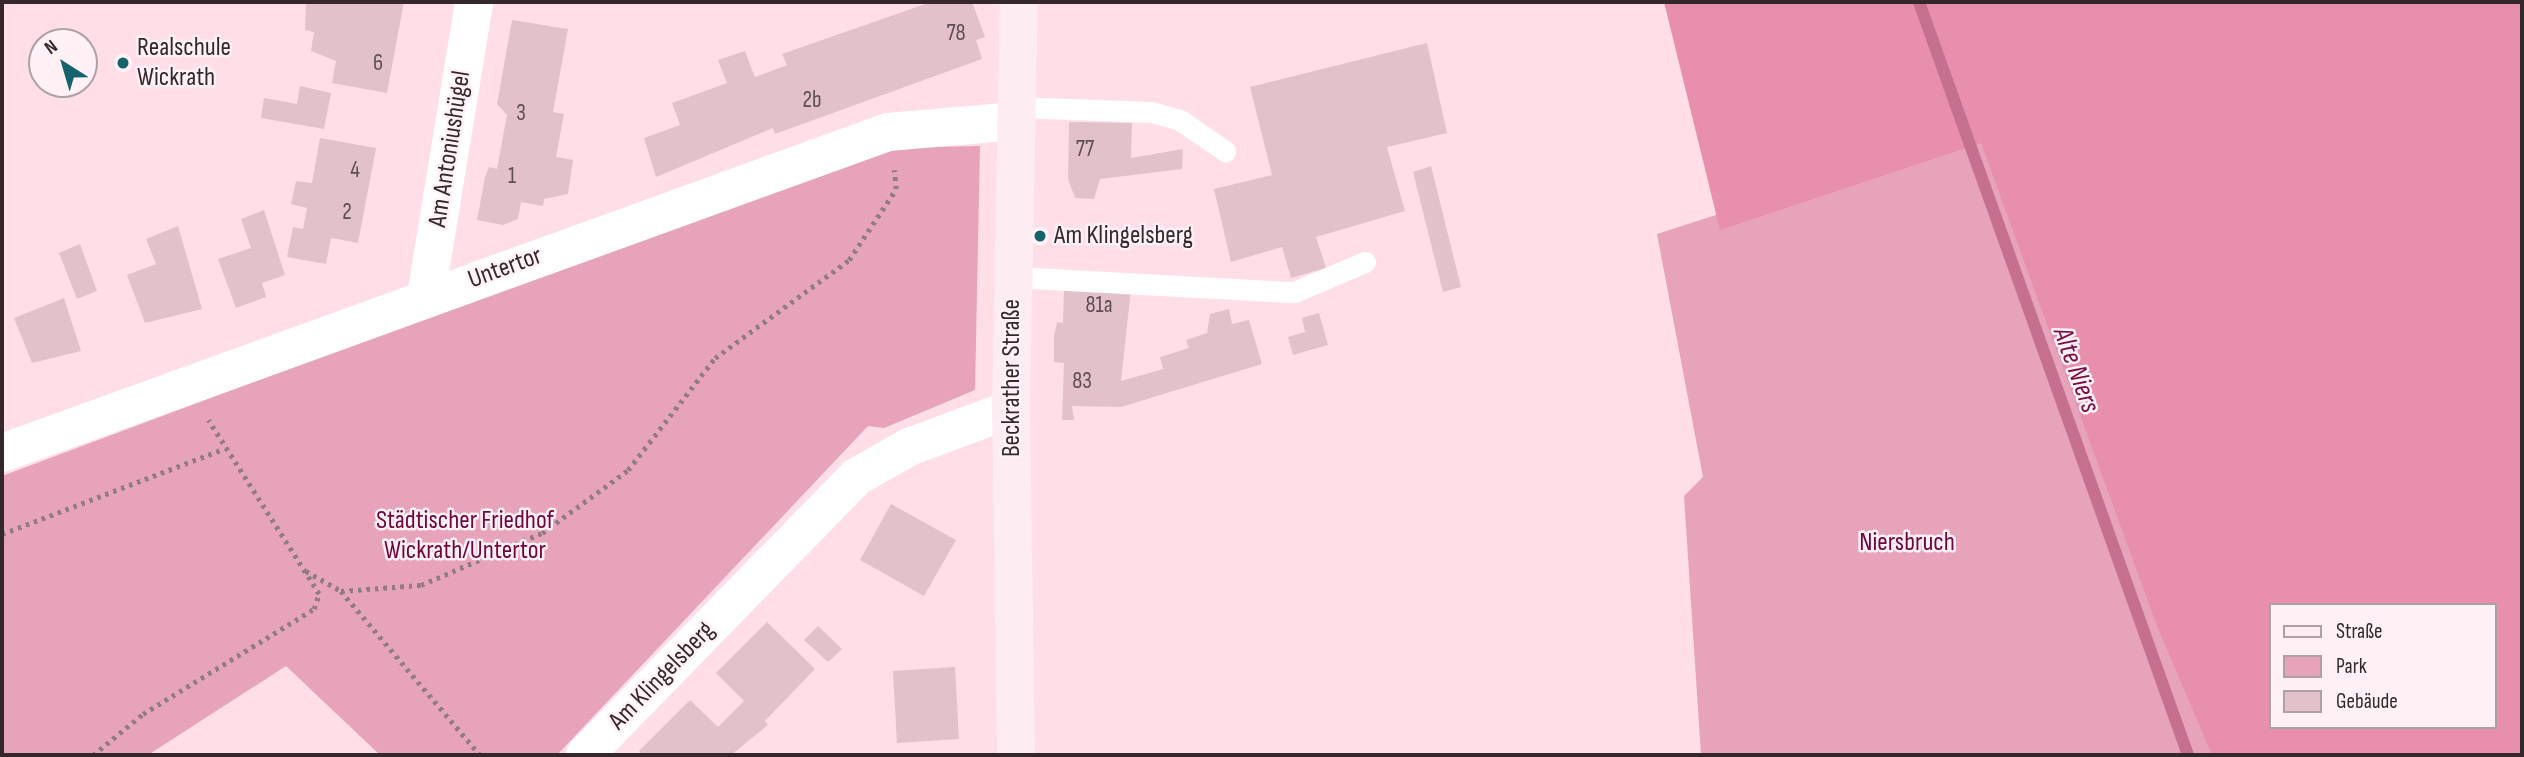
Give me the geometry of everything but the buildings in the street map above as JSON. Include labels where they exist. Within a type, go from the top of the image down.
[{"type":"street","name":"Am Antoniushügel","points":[[426,296],[474,2]]},
{"type":"street","name":"Beckrather Straße","points":[[1016,755],[1011,410],[1019,2]]},
{"type":"street","name":"Untertor","points":[[2,453],[426,296],[888,132],[1017,114]]},
{"type":"street","name":"Am Klingelsberg","points":[[585,755],[856,477],[909,447],[1011,410]]},
{"type":"lane","points":[[1017,114],[1152,112],[1180,120],[1225,151]]},
{"type":"lane","points":[[1013,277],[1161,280],[1294,292],[1365,262]]},
{"type":"path","points":[[341,591],[432,580],[542,533],[628,470],[715,358],[849,260],[896,189],[888,132]]},
{"type":"path","points":[[93,755],[235,654],[298,625],[319,594],[224,449],[188,384]]},
{"type":"path","points":[[2,534],[224,449]]},
{"type":"path","points":[[305,570],[341,591],[480,755]]},
{"type":"green space","name":"Niersbruch","points":[[1988,127],[2522,544],[2522,755],[1701,755],[1684,496],[1703,477],[1657,234]]},
{"type":"green space","name":"Städtischer Friedhof Wickrath/Untertor","points":[[980,146],[975,390],[884,428],[868,426],[557,755],[380,755],[286,666],[148,755],[2,755],[2,476],[880,148]]},
{"type":"shaded area","points":[[1664,2],[2522,2],[2522,755],[2212,755],[2157,626],[1981,143],[1720,230]]},
{"type":"waterway","name":"Alte Niers","points":[[1919,2],[2188,755]]},
{"type":"place","name":"Realschule Wickrath","points":[[123,63]]},
{"type":"place","name":"Am Klingelsberg","points":[[1040,236]]}]
